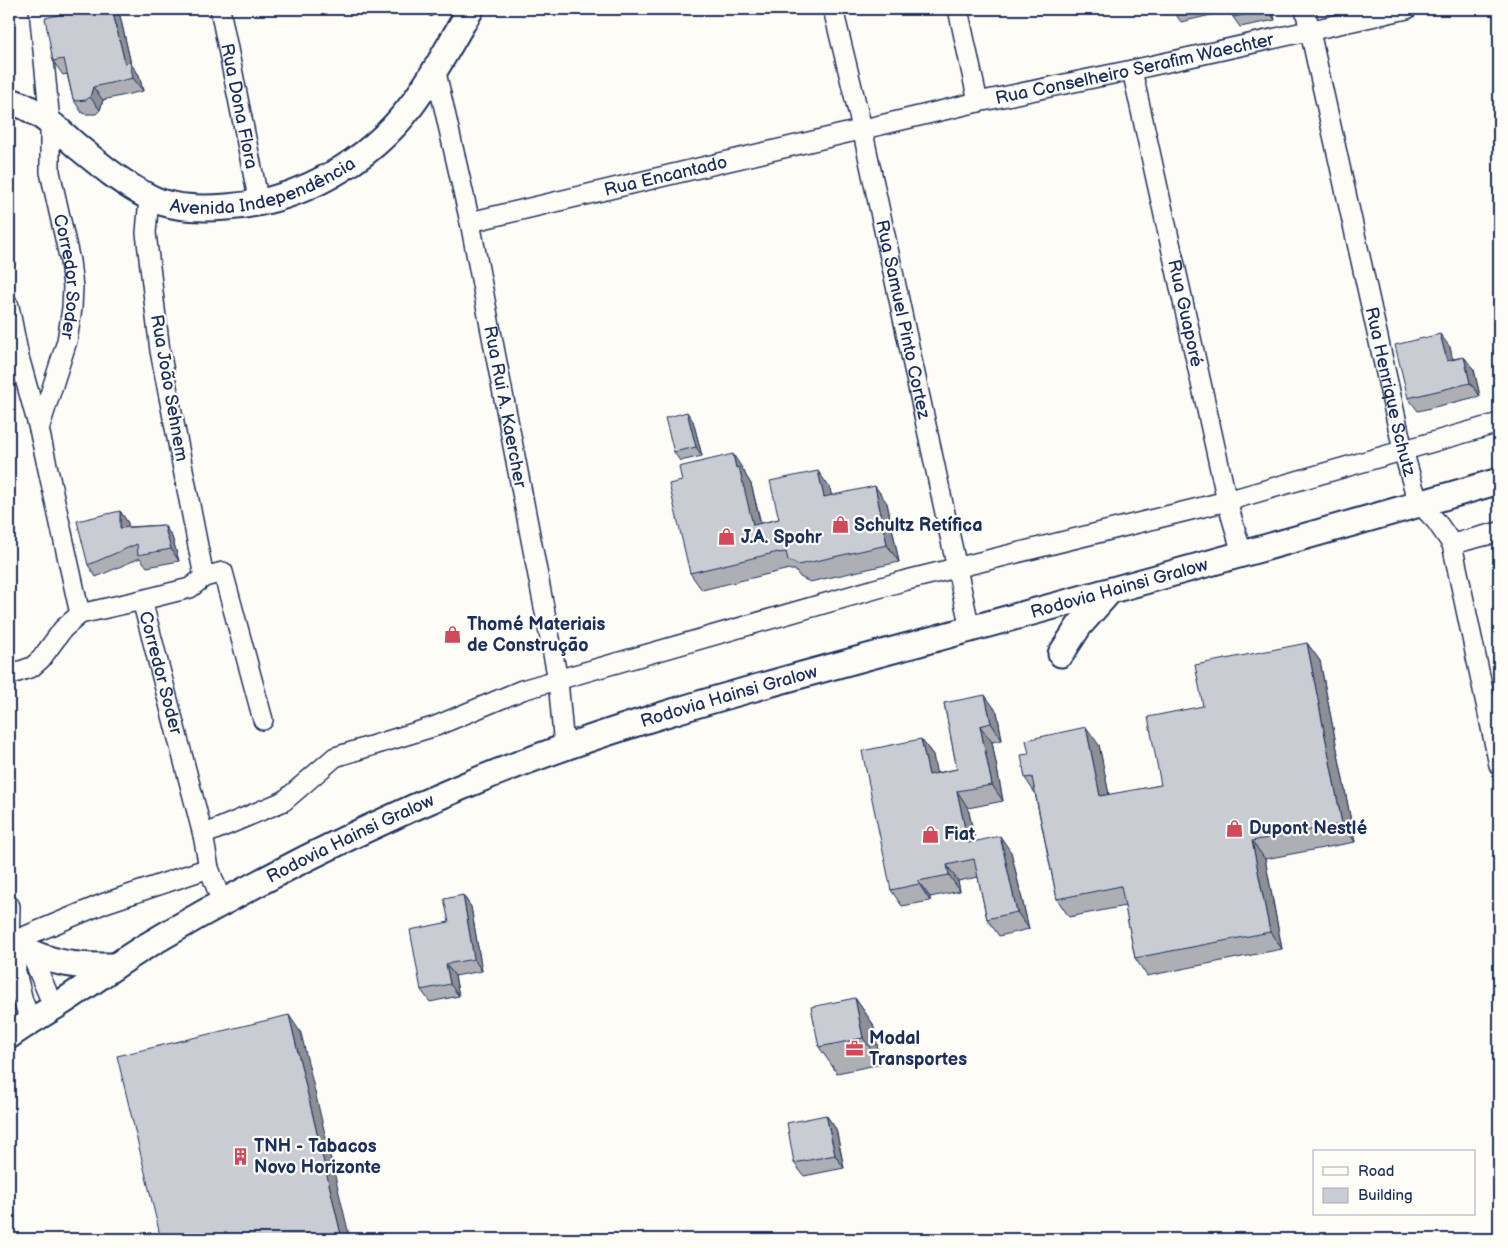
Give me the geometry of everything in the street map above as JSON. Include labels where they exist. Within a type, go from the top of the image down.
[{"type":"main road","name":"Avenida Independência","points":[[9,101],[18,103],[50,122],[115,176],[149,198],[168,205],[186,207],[215,208],[259,204],[334,174],[382,138],[411,106],[471,9]]},
{"type":"main road","name":"Rodovia Hainsi Gralow","points":[[9,1036],[115,966],[222,903],[323,850],[393,816],[468,784],[564,748],[684,708],[1109,592],[1499,481]]},
{"type":"main road","points":[[1061,654],[1079,626],[1109,592]]},
{"type":"main road","points":[[16,955],[71,965],[115,966]]},
{"type":"street","points":[[40,12],[73,9]]},
{"type":"street","name":"Rua Dona Flora","points":[[220,9],[259,204]]},
{"type":"street","name":"Rua Samuel Pinto Cortez","points":[[832,9],[862,128],[970,629]]},
{"type":"street","points":[[958,9],[978,102]]},
{"type":"street","name":"Rua Henrique Schutz","points":[[1305,9],[1403,450],[1420,504],[1436,521],[1452,544],[1499,765]]},
{"type":"street","name":"Rua Conselheiro Serafim Waechter","points":[[862,128],[1407,9]]},
{"type":"street","name":"Corredor Soder","points":[[39,429],[66,341],[73,301],[70,261],[50,172],[50,122],[40,12]]},
{"type":"street","name":"Rua Rui A. Kaercher","points":[[436,68],[470,222],[558,680],[564,748]]},
{"type":"street","name":"Rua Guaporé","points":[[1132,70],[1227,501],[1242,554]]},
{"type":"street","name":"Rua Encantado","points":[[470,222],[862,128]]},
{"type":"street","name":"Rua João Sehnem","points":[[149,198],[146,233],[160,351],[204,577]]},
{"type":"street","name":"Corredor Soder","points":[[9,306],[19,357],[39,429],[80,614],[142,600],[203,835],[209,868],[222,903]]},
{"type":"street","points":[[203,835],[284,801],[335,758],[436,726],[522,690],[903,581],[1227,501],[1499,423]]},
{"type":"street","points":[[1452,544],[1499,532]]},
{"type":"street","points":[[142,600],[190,588],[204,577],[223,572],[263,720]]},
{"type":"street","points":[[9,675],[32,668],[63,629],[80,614]]},
{"type":"street","points":[[16,955],[105,903],[209,868]]},
{"type":"street","points":[[9,904],[23,1001],[31,1021]]},
{"type":"street","points":[[16,955],[54,1008]]},
{"type":"building","points":[[84,9],[112,9],[125,63],[130,62],[133,78],[93,87],[90,97],[86,100],[76,101],[73,99],[64,59],[53,61],[45,18]]},
{"type":"building","points":[[1174,9],[1188,9],[1174,12]]},
{"type":"building","points":[[1232,9],[1267,9],[1268,10],[1233,17]]},
{"type":"building","points":[[1440,334],[1447,361],[1464,357],[1470,383],[1408,398],[1395,345]]},
{"type":"building","points":[[687,412],[696,447],[674,452],[665,418]]},
{"type":"building","points":[[733,454],[736,468],[739,467],[753,525],[779,519],[770,481],[818,471],[824,497],[875,486],[887,545],[798,565],[788,560],[786,552],[778,552],[690,573],[669,484],[682,481],[679,467]]},
{"type":"building","points":[[120,511],[120,528],[164,525],[171,549],[138,555],[137,544],[88,565],[77,521]]},
{"type":"building","name":"Dupont Nestlé","points":[[1307,643],[1342,824],[1252,841],[1270,932],[1135,958],[1121,886],[1057,899],[1032,777],[1025,778],[1021,755],[1029,754],[1026,740],[1086,727],[1100,796],[1161,785],[1148,717],[1203,706],[1195,665]]},
{"type":"building","points":[[985,695],[991,723],[980,726],[992,785],[957,791],[968,843],[1000,836],[1017,912],[987,919],[974,859],[947,865],[949,875],[918,881],[919,884],[891,890],[862,751],[921,739],[929,775],[957,769],[944,703]]},
{"type":"building","points":[[463,895],[474,959],[446,964],[450,984],[421,990],[410,930],[449,922],[444,899]]},
{"type":"building","points":[[855,998],[863,1038],[819,1047],[811,1007]]},
{"type":"building","name":"TNH - Tabacos Novo Horizonte","points":[[289,1015],[342,1239],[161,1239],[117,1056]]},
{"type":"building","points":[[826,1115],[835,1155],[794,1163],[787,1123]]},
{"type":"place","name":"Schultz Retífica","points":[[840,525]]},
{"type":"place","name":"J.A. Spohr","points":[[727,537]]},
{"type":"place","name":"Thomé Materiais de Construção","points":[[453,634]]},
{"type":"place","name":"Dupont Nestlé","points":[[1235,828]]},
{"type":"place","name":"Fiat","points":[[930,834]]},
{"type":"place","name":"Modal Transportes","points":[[855,1048]]},
{"type":"place","name":"TNH - Tabacos Novo Horizonte","points":[[240,1156]]}]
